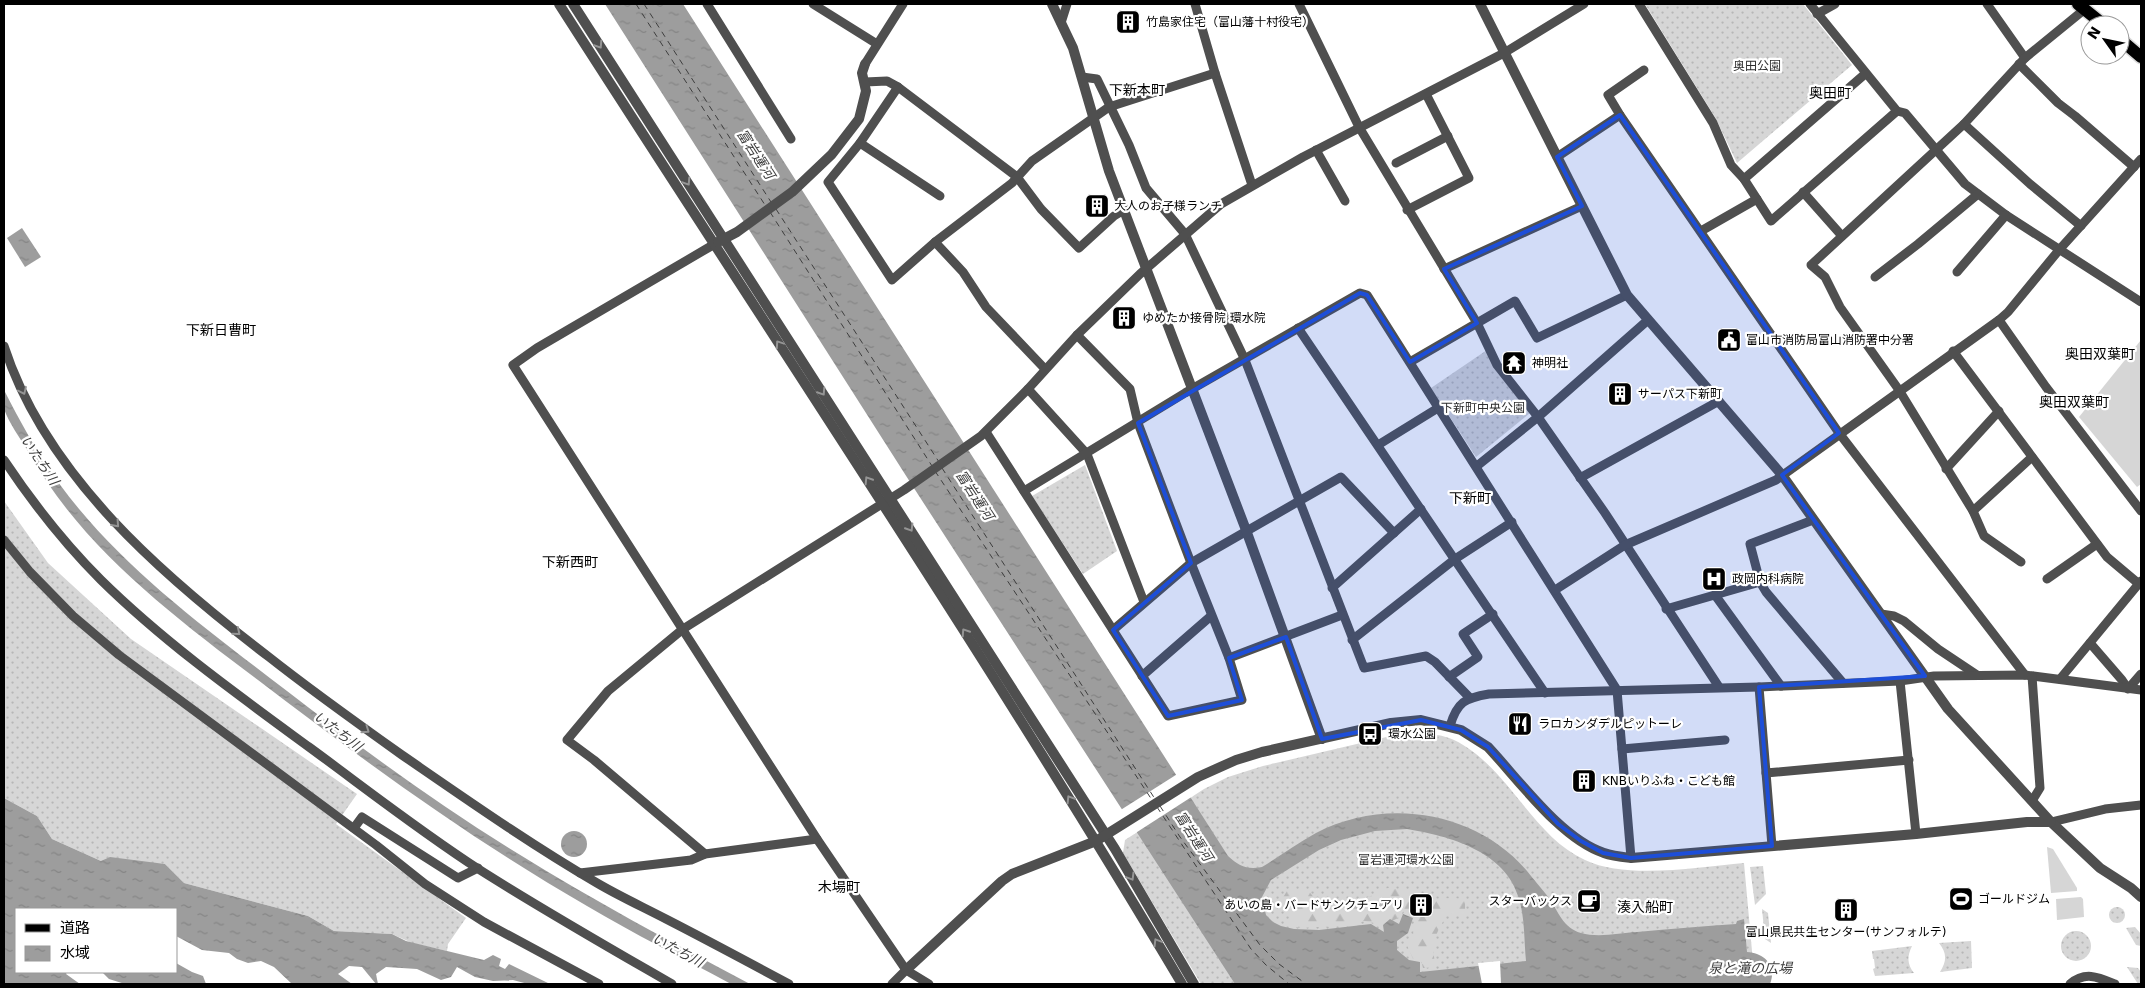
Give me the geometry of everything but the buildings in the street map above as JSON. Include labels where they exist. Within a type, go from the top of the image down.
[{"type":"main road","points":[[2082,6],[2092,15]]},
{"type":"main road","points":[[2130,47],[2141,56]]},
{"type":"street","points":[[560,4],[713,245],[887,500],[1105,835],[1167,936],[1191,983]]},
{"type":"street","points":[[573,4],[724,239],[887,500],[1182,984]]},
{"type":"street","points":[[707,4],[791,139]]},
{"type":"street","points":[[813,4],[825,7],[877,44]]},
{"type":"street","points":[[903,4],[865,64],[862,73],[866,91],[859,118],[819,168],[792,192],[737,232],[537,348],[512,365],[817,838],[906,970],[929,984]]},
{"type":"street","points":[[1052,4],[1062,23],[1082,77],[1109,171],[1246,530],[1322,739]]},
{"type":"street","points":[[1062,23],[1067,4]]},
{"type":"street","points":[[1195,4],[1215,73],[1252,185]]},
{"type":"street","points":[[1299,4],[1359,127],[1477,323],[1497,364],[1538,417],[1580,478],[1719,687]]},
{"type":"street","points":[[1480,4],[1627,294],[1782,475],[1948,709],[2051,822],[2100,868],[2131,888],[2141,897]]},
{"type":"street","points":[[705,854],[594,760],[567,740],[608,691],[683,629],[904,490],[986,432],[1077,335],[1147,268],[1221,204],[1359,127],[1504,53],[1584,4]]},
{"type":"street","points":[[1639,4],[1713,123],[1731,165],[1744,179],[1771,221],[1897,111]]},
{"type":"street","points":[[1810,4],[1865,74],[1897,111],[1905,113],[1965,184],[2006,215],[2141,302]]},
{"type":"street","points":[[1817,14],[1835,4]]},
{"type":"street","points":[[1987,4],[2022,61],[2058,103],[2134,167]]},
{"type":"street","points":[[2021,562],[1984,536],[1973,511],[1899,390],[1840,307],[1824,277],[1811,265],[1964,124],[2022,61],[2082,6]]},
{"type":"street","points":[[1644,70],[1608,95],[1620,115],[1839,433],[2029,676],[2040,788],[2032,800]]},
{"type":"street","points":[[898,87],[860,143],[828,182],[892,280],[935,242],[993,199],[1032,161],[1109,107],[1215,73]]},
{"type":"street","points":[[1744,179],[1865,74]]},
{"type":"street","points":[[1082,77],[1096,79],[1129,145],[1146,188],[1185,234],[1245,360],[1364,668],[1426,656],[1435,662],[1469,697]]},
{"type":"street","points":[[865,82],[886,81],[898,87],[1017,177],[1041,209],[1079,248],[1114,216],[1124,210]]},
{"type":"street","points":[[1408,210],[1469,178],[1426,94]]},
{"type":"street","points":[[1557,157],[1620,115]]},
{"type":"street","points":[[1964,124],[2030,184],[2081,226]]},
{"type":"street","points":[[1396,163],[1448,136]]},
{"type":"street","points":[[860,143],[940,196]]},
{"type":"street","points":[[1316,150],[1345,201]]},
{"type":"street","points":[[1555,590],[1625,545],[1782,475],[1953,351],[1999,320],[2141,159]]},
{"type":"street","points":[[1803,192],[1842,236]]},
{"type":"street","points":[[1875,277],[1978,194]]},
{"type":"street","points":[[1700,231],[1729,217],[1757,199]]},
{"type":"street","points":[[1444,270],[1582,206]]},
{"type":"street","points":[[1957,272],[2006,215]]},
{"type":"street","points":[[935,242],[963,272],[986,308],[1045,369]]},
{"type":"street","points":[[1024,491],[1298,328],[1360,293],[1367,295],[1617,690],[1631,858]]},
{"type":"street","points":[[1410,362],[1515,301],[1538,338],[1627,294]]},
{"type":"street","points":[[1477,466],[1538,417],[1648,320]]},
{"type":"street","points":[[1999,320],[2046,387],[2141,511]]},
{"type":"street","points":[[1298,328],[1545,693]]},
{"type":"street","points":[[986,432],[1168,716],[1242,700],[1229,658],[1211,616],[1138,423],[1130,389],[1077,335]]},
{"type":"street","points":[[4,346],[27,399],[44,430],[88,492],[120,528],[182,588],[345,715],[486,814],[597,884],[789,984]]},
{"type":"street","points":[[1953,351],[2107,557],[2140,583],[2060,679]]},
{"type":"street","points":[[1028,389],[1086,454],[1144,602]]},
{"type":"street","points":[[1580,478],[1719,401]]},
{"type":"street","points":[[1378,445],[1438,408]]},
{"type":"street","points":[[1946,469],[1999,411]]},
{"type":"street","points":[[1973,511],[2032,456]]},
{"type":"street","points":[[4,460],[58,532],[100,579],[136,613],[272,720],[478,868],[594,941],[672,984]]},
{"type":"street","points":[[1113,630],[1191,563],[1341,477],[1394,533]]},
{"type":"street","points":[[1332,588],[1421,509]]},
{"type":"street","points":[[1813,520],[1750,544],[1760,582],[1766,592],[1843,683]]},
{"type":"street","points":[[1352,640],[1454,559],[1512,522]]},
{"type":"street","points":[[4,540],[30,572],[73,616],[119,655],[354,828],[425,884],[484,922],[599,984]]},
{"type":"street","points":[[2047,579],[2097,544]]},
{"type":"street","points":[[1666,609],[1760,582]]},
{"type":"street","points":[[1716,595],[1781,686]]},
{"type":"street","points":[[1449,677],[1478,657],[1463,634],[1493,614]]},
{"type":"street","points":[[1881,614],[1894,616],[1904,621],[1938,649],[1977,676]]},
{"type":"street","points":[[1229,658],[1342,615]]},
{"type":"street","points":[[1142,676],[1211,616]]},
{"type":"street","points":[[2090,643],[2128,689]]},
{"type":"street","points":[[2128,689],[2141,674]]},
{"type":"street","points":[[1450,726],[1459,706],[1469,697],[1489,694],[1759,687],[1900,681],[1925,676],[2029,676],[2141,690]]},
{"type":"street","points":[[1900,681],[1916,834]]},
{"type":"street","points":[[1759,687],[1772,846]]},
{"type":"street","points":[[892,984],[1002,880],[1012,874],[1096,841],[1198,777],[1236,760],[1391,723],[1421,720],[1461,730],[1488,747],[1558,824],[1581,841],[1603,853],[1631,858],[1916,834],[2027,822],[2051,822],[2105,809],[2141,806]]},
{"type":"street","points":[[1622,749],[1724,740]]},
{"type":"street","points":[[1766,774],[1909,760]]},
{"type":"street","points":[[354,828],[362,817],[458,878],[478,868]]},
{"type":"street","points":[[580,873],[691,860],[705,854],[817,838]]},
{"type":"street","points":[[2070,984],[2082,977],[2094,976],[2115,984]]},
{"type":"highlighted area","points":[[1620,115],[1839,433],[1782,475],[1925,676],[1759,687],[1772,846],[1631,858],[1603,853],[1581,841],[1558,824],[1488,747],[1461,730],[1421,720],[1322,739],[1286,637],[1229,658],[1242,700],[1168,716],[1113,630],[1191,563],[1138,423],[1360,293],[1367,295],[1410,362],[1477,323],[1444,269],[1582,206],[1557,157]]},
{"type":"green space","name":"奥田公園","points":[[1645,4],[1803,4],[1852,65],[1737,163],[1715,117]]},
{"type":"green space","points":[[2141,340],[2141,484],[2137,487],[2079,417]]},
{"type":"green space","name":"下新町中央公園","points":[[1487,350],[1530,413],[1476,457],[1431,388]]},
{"type":"green space","points":[[1085,465],[1117,551],[1083,574],[1032,496]]},
{"type":"green space","points":[[4,501],[48,563],[131,639],[357,794],[336,824],[466,918],[448,944],[447,951],[412,943],[392,934],[334,931],[308,916],[184,883],[165,864],[101,861],[52,839],[37,816],[4,798]]},
{"type":"green space","name":"富岩運河環水公園","points":[[1420,732],[1450,738],[1473,752],[1490,766],[1549,834],[1566,849],[1585,860],[1602,866],[1642,871],[1744,863],[1755,984],[1201,984],[1123,853],[1125,840],[1204,789],[1228,777],[1263,766],[1395,735]]},
{"type":"green space","points":[[2047,847],[2053,849],[2077,891],[2051,893]]},
{"type":"green space","points":[[1763,866],[1766,894],[1755,905],[1750,867]]},
{"type":"green space","points":[[1388,888],[1412,890],[1420,894],[1420,898],[1412,897],[1411,902],[1415,911],[1422,915],[1431,915],[1430,899],[1455,898],[1465,900],[1465,917],[1448,913],[1437,932],[1434,944],[1436,967],[1423,968],[1421,960],[1413,959],[1407,945],[1415,929],[1414,918],[1404,910],[1400,917],[1384,925],[1364,921],[1353,925],[1299,928],[1291,925],[1289,914],[1283,911],[1279,904],[1287,891],[1306,889],[1317,900],[1325,904],[1343,905],[1372,896]]},
{"type":"green space","points":[[2081,897],[2083,899],[2084,917],[2057,920],[2056,899]]},
{"type":"green space","points":[[2117,907],[2123,909],[2125,915],[2123,921],[2117,923],[2111,921],[2109,915],[2111,909]]},
{"type":"green space","points":[[1762,909],[1768,913],[1771,943],[1765,939]]},
{"type":"green space","points":[[2135,927],[2141,934],[2141,946],[2136,945],[2126,928]]},
{"type":"green space","points":[[2076,931],[2087,935],[2091,946],[2087,957],[2076,961],[2065,957],[2061,946],[2065,935]]},
{"type":"green space","points":[[1971,941],[1972,968],[1940,972],[1945,957],[1944,950],[1939,943]]},
{"type":"green space","points":[[1912,946],[1908,960],[1914,973],[1875,976],[1872,951]]},
{"type":"green space","points":[[2127,967],[2138,968],[2141,972],[2141,984],[2138,984]]},
{"type":"water","name":"富岩運河","points":[[605,4],[683,4],[1228,856],[1240,865],[1262,867],[1316,833],[1343,822],[1371,815],[1400,813],[1428,816],[1456,823],[1482,835],[1506,851],[1544,891],[1565,923],[1581,933],[1609,935],[1736,924],[1737,921],[1744,919],[1747,952],[1759,955],[1771,966],[1772,977],[1770,984],[1235,984],[910,482]],"holes":[[[1407,829],[1440,836],[1474,849],[1502,869],[1512,882],[1521,906],[1526,961],[1420,972],[1420,962],[1409,960],[1397,950],[1397,941],[1408,933],[1413,918],[1403,914],[1399,924],[1390,919],[1383,925],[1384,932],[1371,924],[1319,930],[1294,929],[1281,926],[1273,922],[1266,915],[1262,897],[1271,880],[1319,850],[1341,840],[1375,831]]]},
{"type":"water","points":[[22,228],[41,257],[25,267],[7,238]]},
{"type":"water","name":"いたち川","points":[[4,390],[43,460],[82,513],[136,568],[195,619],[343,733],[458,815],[574,887],[750,984],[731,984],[544,881],[460,827],[378,770],[194,631],[131,577],[74,518],[49,485],[9,420],[3,407]]},
{"type":"water","points":[[4,798],[37,816],[52,839],[101,861],[110,857],[165,864],[184,883],[308,916],[334,931],[392,934],[406,941],[484,960],[493,955],[501,959],[499,966],[505,969],[509,964],[550,984],[528,984],[513,980],[493,981],[475,977],[457,967],[451,977],[441,980],[417,969],[386,967],[376,974],[378,984],[376,984],[362,967],[349,966],[338,974],[352,984],[292,984],[274,967],[261,961],[248,963],[237,959],[229,953],[202,950],[178,937],[178,908],[15,908],[15,973],[66,973],[80,984],[4,984]]},
{"type":"water","points":[[574,831],[583,835],[587,844],[583,853],[574,857],[565,853],[561,844],[565,835]]},
{"type":"water","points":[[178,964],[203,976],[206,984],[125,984],[109,979],[103,973],[178,973]]},
{"type":"pier","points":[[1179,773],[1193,796],[1134,834],[1119,811]]},
{"type":"pier","points":[[1500,961],[1501,984],[1482,984],[1478,963]]},
{"type":"ferry route","points":[[636,4],[765,205]]},
{"type":"ferry route","points":[[644,4],[771,202]]},
{"type":"ferry route","points":[[776,209],[939,462]]},
{"type":"ferry route","points":[[770,212],[932,466]]},
{"type":"ferry route","points":[[942,468],[1155,799]]},
{"type":"ferry route","points":[[935,471],[1152,800]]},
{"type":"ferry route","points":[[1160,806],[1180,837],[1260,945],[1279,964],[1306,984]]},
{"type":"ferry route","points":[[1157,807],[1251,949],[1266,965],[1289,984]]},
{"type":"place","name":"竹島家住宅（富山藩十村役宅）","points":[[1128,22]]},
{"type":"place","name":"大人のお子様ランチ","points":[[1097,206]]},
{"type":"place","name":"ゆめたか接骨院 環水院","points":[[1124,318]]},
{"type":"place","name":"富山市消防局富山消防署中分署","points":[[1729,340]]},
{"type":"place","name":"神明社","points":[[1514,363]]},
{"type":"place","name":"サーパス下新町","points":[[1620,394]]},
{"type":"place","name":"政岡内科病院","points":[[1714,579]]},
{"type":"place","name":"ラロカンダデルピットーレ","points":[[1520,724]]},
{"type":"place","name":"環水公園","points":[[1370,734]]},
{"type":"place","name":"KNBいりふね・こども館","points":[[1584,781]]},
{"type":"place","name":"ゴールドジム","points":[[1961,899]]},
{"type":"place","name":"スターバックス","points":[[1589,901]]},
{"type":"place","name":"あいの島・バードサンクチュアリ","points":[[1421,905]]},
{"type":"place","name":"富山県民共生センター(サンフォルテ)","points":[[1846,910]]},
{"type":"district","name":"下新本町","points":[[1137,90]]},
{"type":"district","name":"奥田町","points":[[1830,93]]},
{"type":"district","name":"下新日曹町","points":[[221,330]]},
{"type":"district","name":"奥田双葉町","points":[[2100,354]]},
{"type":"district","name":"奥田双葉町","points":[[2074,402]]},
{"type":"district","name":"下新町","points":[[1470,498]]},
{"type":"district","name":"下新西町","points":[[570,562]]},
{"type":"district","name":"木場町","points":[[839,887]]},
{"type":"district","name":"湊入船町","points":[[1645,907]]},
{"type":"water label","name":"泉と滝の広場","points":[[1750,968]]}]
